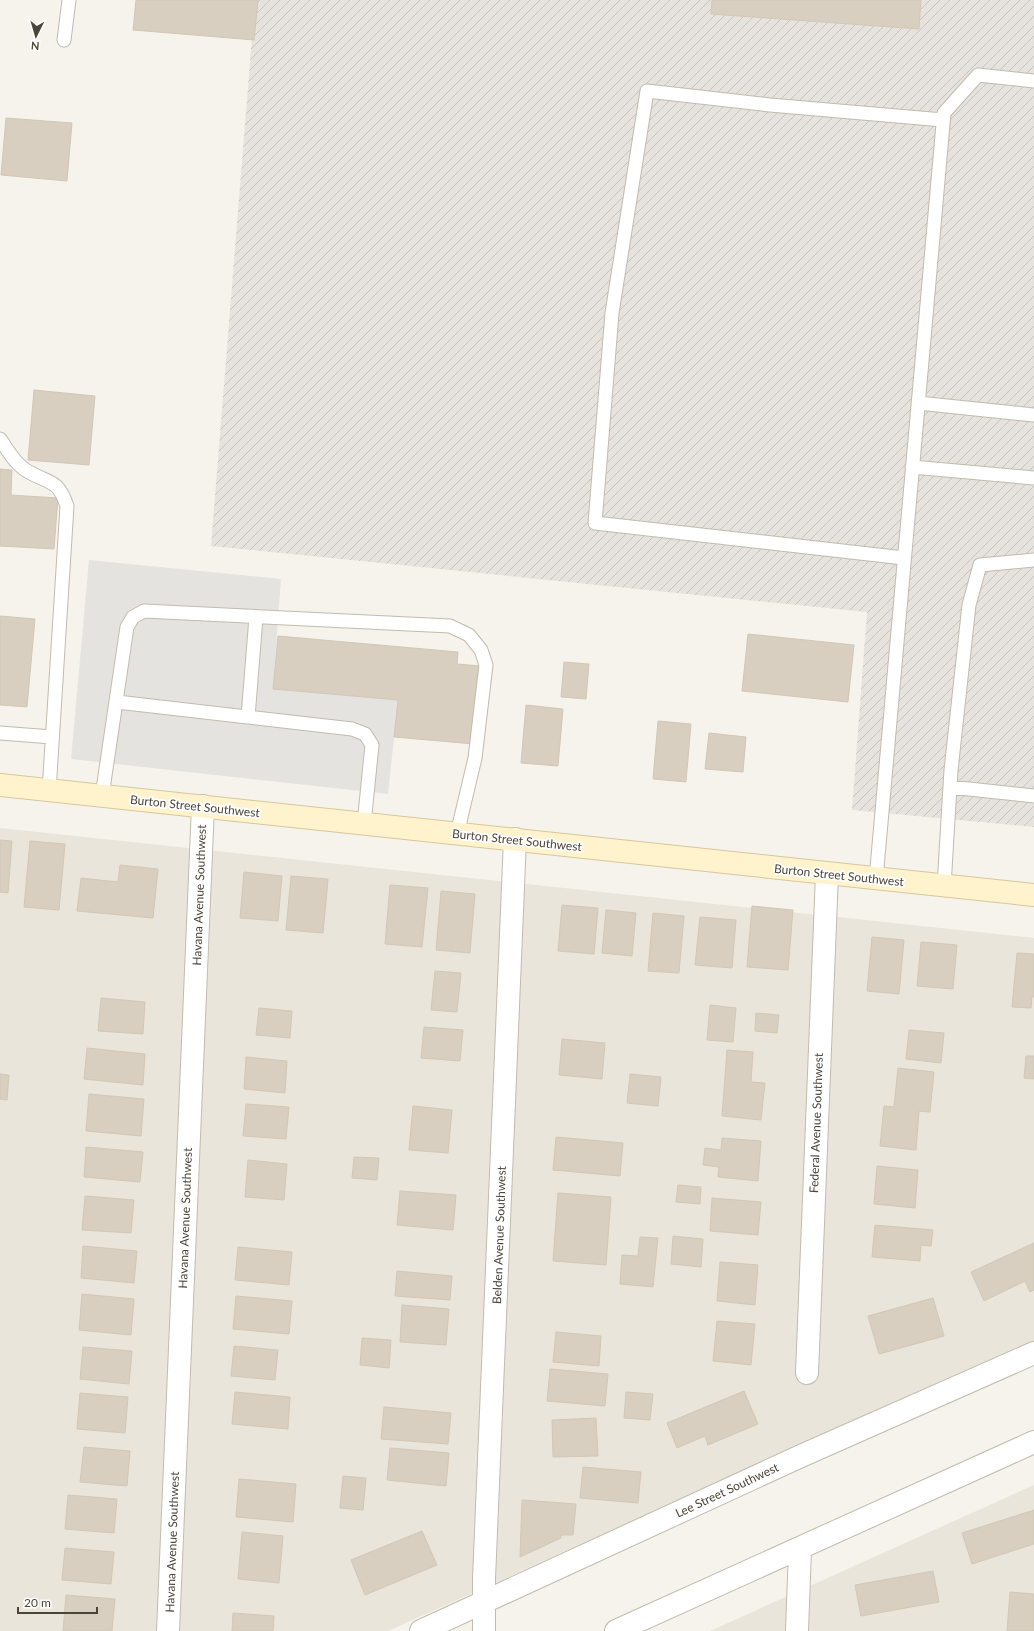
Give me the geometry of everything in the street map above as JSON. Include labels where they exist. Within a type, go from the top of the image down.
[{"type":"main road","name":"Burton Street Southwest","points":[[0,785],[1034,895]]},
{"type":"street","name":"Havana Avenue Southwest","points":[[168,1631],[203,806]]},
{"type":"street","name":"Belden Avenue Southwest","points":[[484,1631],[515,839]]},
{"type":"street","name":"Federal Avenue Southwest","points":[[807,1373],[827,874]]},
{"type":"street","name":"Lee Street Southwest","points":[[421,1631],[794,1460],[1034,1353]]},
{"type":"street","points":[[616,1631],[1034,1442]]},
{"type":"street","points":[[797,1631],[800,1549]]},
{"type":"lane","points":[[64,40],[69,0]]},
{"type":"lane","points":[[876,879],[944,114],[978,75],[1034,81]]},
{"type":"lane","points":[[904,558],[594,523],[612,313],[647,91],[770,105],[943,120]]},
{"type":"lane","points":[[918,404],[1034,415]]},
{"type":"lane","points":[[0,439],[13,459],[29,472],[51,481],[63,493],[67,506],[49,791]]},
{"type":"lane","points":[[912,467],[1034,478]]},
{"type":"lane","points":[[944,886],[950,787],[969,605],[980,565],[1034,560]]},
{"type":"lane","points":[[102,796],[127,627],[132,617],[144,611],[450,626],[469,635],[481,650],[486,665],[475,758],[457,834]]},
{"type":"lane","points":[[248,717],[256,617]]},
{"type":"lane","points":[[117,702],[352,729],[364,734],[372,745],[364,824]]},
{"type":"lane","points":[[0,733],[52,737]]},
{"type":"lane","points":[[950,787],[1034,796]]},
{"type":"shaded area","points":[[255,0],[1034,0],[1034,827],[852,810],[867,612],[211,546]]},
{"type":"shaded area","points":[[89,560],[281,579],[273,689],[398,700],[388,794],[71,759]]},
{"type":"shaded area","points":[[0,828],[1034,938],[1034,1341],[388,1631],[0,1631]]},
{"type":"shaded area","points":[[1034,1485],[1034,1631],[710,1631]]},
{"type":"building","points":[[136,0],[258,0],[254,40],[133,30]]},
{"type":"building","points":[[712,0],[921,0],[919,29],[711,14]]},
{"type":"building","points":[[6,118],[72,123],[67,181],[1,175]]},
{"type":"building","points":[[34,390],[95,396],[89,465],[28,460]]},
{"type":"building","points":[[0,469],[12,470],[11,495],[58,498],[54,549],[0,546]]},
{"type":"building","points":[[0,616],[35,619],[27,707],[0,705]]},
{"type":"building","points":[[748,634],[854,645],[848,702],[742,691]]},
{"type":"building","points":[[278,636],[458,652],[457,664],[481,666],[474,744],[394,737],[398,700],[273,689]]},
{"type":"building","points":[[564,662],[589,664],[586,699],[561,697]]},
{"type":"building","points":[[526,705],[563,709],[558,766],[521,763]]},
{"type":"building","points":[[658,721],[691,724],[686,782],[653,779]]},
{"type":"building","points":[[709,733],[746,737],[743,772],[705,769]]},
{"type":"building","points":[[0,840],[12,841],[8,893],[0,892]]},
{"type":"building","points":[[30,841],[65,844],[59,910],[24,907]]},
{"type":"building","points":[[120,865],[158,869],[153,918],[77,911],[81,878],[118,882]]},
{"type":"building","points":[[244,872],[282,876],[278,921],[240,918]]},
{"type":"building","points":[[291,876],[328,879],[323,933],[286,930]]},
{"type":"building","points":[[390,885],[428,888],[422,947],[385,944]]},
{"type":"building","points":[[441,891],[475,894],[470,953],[436,950]]},
{"type":"building","points":[[562,905],[598,908],[594,954],[558,951]]},
{"type":"building","points":[[752,906],[793,910],[788,970],[747,967]]},
{"type":"building","points":[[606,910],[636,913],[632,956],[602,953]]},
{"type":"building","points":[[653,913],[684,916],[679,973],[648,971]]},
{"type":"building","points":[[700,917],[736,920],[732,968],[695,965]]},
{"type":"building","points":[[872,937],[904,940],[899,994],[867,991]]},
{"type":"building","points":[[921,942],[957,945],[953,989],[917,986]]},
{"type":"building","points":[[1017,953],[1034,954],[1034,997],[1032,997],[1031,1008],[1012,1007]]},
{"type":"building","points":[[435,971],[461,973],[457,1012],[431,1010]]},
{"type":"building","points":[[101,998],[145,1002],[143,1034],[98,1031]]},
{"type":"building","points":[[710,1005],[736,1008],[733,1042],[707,1040]]},
{"type":"building","points":[[259,1008],[292,1011],[290,1038],[256,1035]]},
{"type":"building","points":[[756,1013],[779,1015],[777,1033],[755,1031]]},
{"type":"building","points":[[424,1027],[463,1030],[460,1061],[421,1058]]},
{"type":"building","points":[[909,1030],[944,1033],[941,1063],[906,1059]]},
{"type":"building","points":[[562,1039],[605,1043],[602,1079],[559,1075]]},
{"type":"building","points":[[87,1048],[145,1054],[143,1085],[84,1079]]},
{"type":"building","points":[[727,1050],[753,1052],[751,1082],[765,1083],[761,1120],[722,1116]]},
{"type":"building","points":[[1026,1056],[1034,1056],[1034,1079],[1024,1078]]},
{"type":"building","points":[[246,1057],[287,1061],[285,1093],[244,1089]]},
{"type":"building","points":[[898,1068],[934,1072],[930,1112],[919,1111],[916,1150],[880,1146],[884,1106],[894,1107]]},
{"type":"building","points":[[0,1074],[9,1075],[7,1100],[0,1099]]},
{"type":"building","points":[[630,1074],[661,1077],[658,1106],[627,1103]]},
{"type":"building","points":[[89,1094],[144,1099],[141,1136],[86,1131]]},
{"type":"building","points":[[246,1104],[289,1107],[286,1139],[243,1136]]},
{"type":"building","points":[[413,1106],[452,1110],[448,1153],[409,1150]]},
{"type":"building","points":[[556,1137],[623,1143],[620,1176],[553,1170]]},
{"type":"building","points":[[722,1138],[761,1141],[758,1181],[718,1177],[719,1167],[703,1165],[705,1148],[721,1150]]},
{"type":"building","points":[[86,1147],[143,1152],[140,1182],[84,1177]]},
{"type":"building","points":[[354,1157],[379,1158],[377,1180],[352,1178]]},
{"type":"building","points":[[248,1160],[287,1164],[284,1200],[245,1197]]},
{"type":"building","points":[[877,1166],[918,1170],[915,1208],[874,1204]]},
{"type":"building","points":[[678,1185],[701,1187],[700,1204],[676,1202]]},
{"type":"building","points":[[400,1191],[456,1195],[453,1230],[397,1225]]},
{"type":"building","points":[[558,1193],[611,1197],[606,1265],[553,1261]]},
{"type":"building","points":[[85,1196],[134,1200],[131,1233],[82,1230]]},
{"type":"building","points":[[712,1198],[761,1202],[758,1235],[710,1231]]},
{"type":"building","points":[[875,1225],[933,1230],[931,1246],[921,1245],[920,1261],[872,1257]]},
{"type":"building","points":[[673,1236],[703,1239],[701,1267],[671,1264]]},
{"type":"building","points":[[640,1237],[658,1238],[653,1287],[620,1284],[622,1255],[638,1256]]},
{"type":"building","points":[[1034,1243],[1034,1290],[1030,1292],[1025,1281],[984,1301],[971,1272]]},
{"type":"building","points":[[83,1246],[137,1251],[134,1283],[81,1278]]},
{"type":"building","points":[[238,1247],[292,1252],[289,1285],[235,1280]]},
{"type":"building","points":[[720,1262],[758,1265],[755,1305],[717,1301]]},
{"type":"building","points":[[397,1271],[452,1276],[450,1300],[395,1296]]},
{"type":"building","points":[[82,1294],[134,1299],[131,1335],[79,1330]]},
{"type":"building","points":[[236,1296],[292,1301],[289,1334],[233,1329]]},
{"type":"building","points":[[933,1298],[944,1336],[879,1354],[868,1316]]},
{"type":"building","points":[[402,1305],[449,1309],[446,1345],[400,1342]]},
{"type":"building","points":[[717,1321],[755,1324],[751,1365],[713,1361]]},
{"type":"building","points":[[556,1332],[601,1336],[599,1366],[553,1362]]},
{"type":"building","points":[[362,1338],[391,1340],[389,1368],[360,1365]]},
{"type":"building","points":[[234,1346],[278,1350],[275,1380],[231,1376]]},
{"type":"building","points":[[83,1347],[132,1351],[129,1384],[80,1379]]},
{"type":"building","points":[[550,1369],[608,1374],[605,1406],[547,1401]]},
{"type":"building","points":[[744,1391],[758,1424],[708,1445],[705,1436],[677,1448],[667,1423]]},
{"type":"building","points":[[235,1392],[290,1397],[288,1429],[232,1424]]},
{"type":"building","points":[[626,1392],[653,1394],[650,1420],[624,1418]]},
{"type":"building","points":[[80,1393],[128,1397],[125,1433],[77,1429]]},
{"type":"building","points":[[384,1407],[451,1413],[448,1444],[381,1439]]},
{"type":"building","points":[[596,1418],[598,1456],[553,1457],[552,1420]]},
{"type":"building","points":[[84,1447],[130,1451],[127,1486],[80,1482]]},
{"type":"building","points":[[390,1448],[449,1453],[446,1486],[387,1480]]},
{"type":"building","points":[[583,1467],[641,1472],[638,1503],[580,1498]]},
{"type":"building","points":[[343,1476],[366,1478],[363,1510],[340,1508]]},
{"type":"building","points":[[239,1479],[296,1484],[293,1522],[236,1517]]},
{"type":"building","points":[[68,1495],[117,1499],[114,1533],[65,1529]]},
{"type":"building","points":[[522,1500],[576,1504],[573,1535],[561,1535],[561,1538],[520,1557]]},
{"type":"building","points":[[1034,1510],[1034,1544],[972,1564],[962,1533]]},
{"type":"building","points":[[422,1531],[437,1565],[365,1595],[351,1560]]},
{"type":"building","points":[[242,1532],[283,1536],[279,1583],[238,1579]]},
{"type":"building","points":[[65,1548],[114,1552],[111,1584],[62,1580]]},
{"type":"building","points":[[933,1571],[939,1602],[861,1616],[855,1585]]},
{"type":"building","points":[[1010,1592],[1034,1594],[1034,1631],[1007,1631]]},
{"type":"building","points":[[66,1595],[115,1599],[112,1631],[63,1631]]},
{"type":"building","points":[[233,1613],[274,1616],[273,1631],[232,1631]]}]
